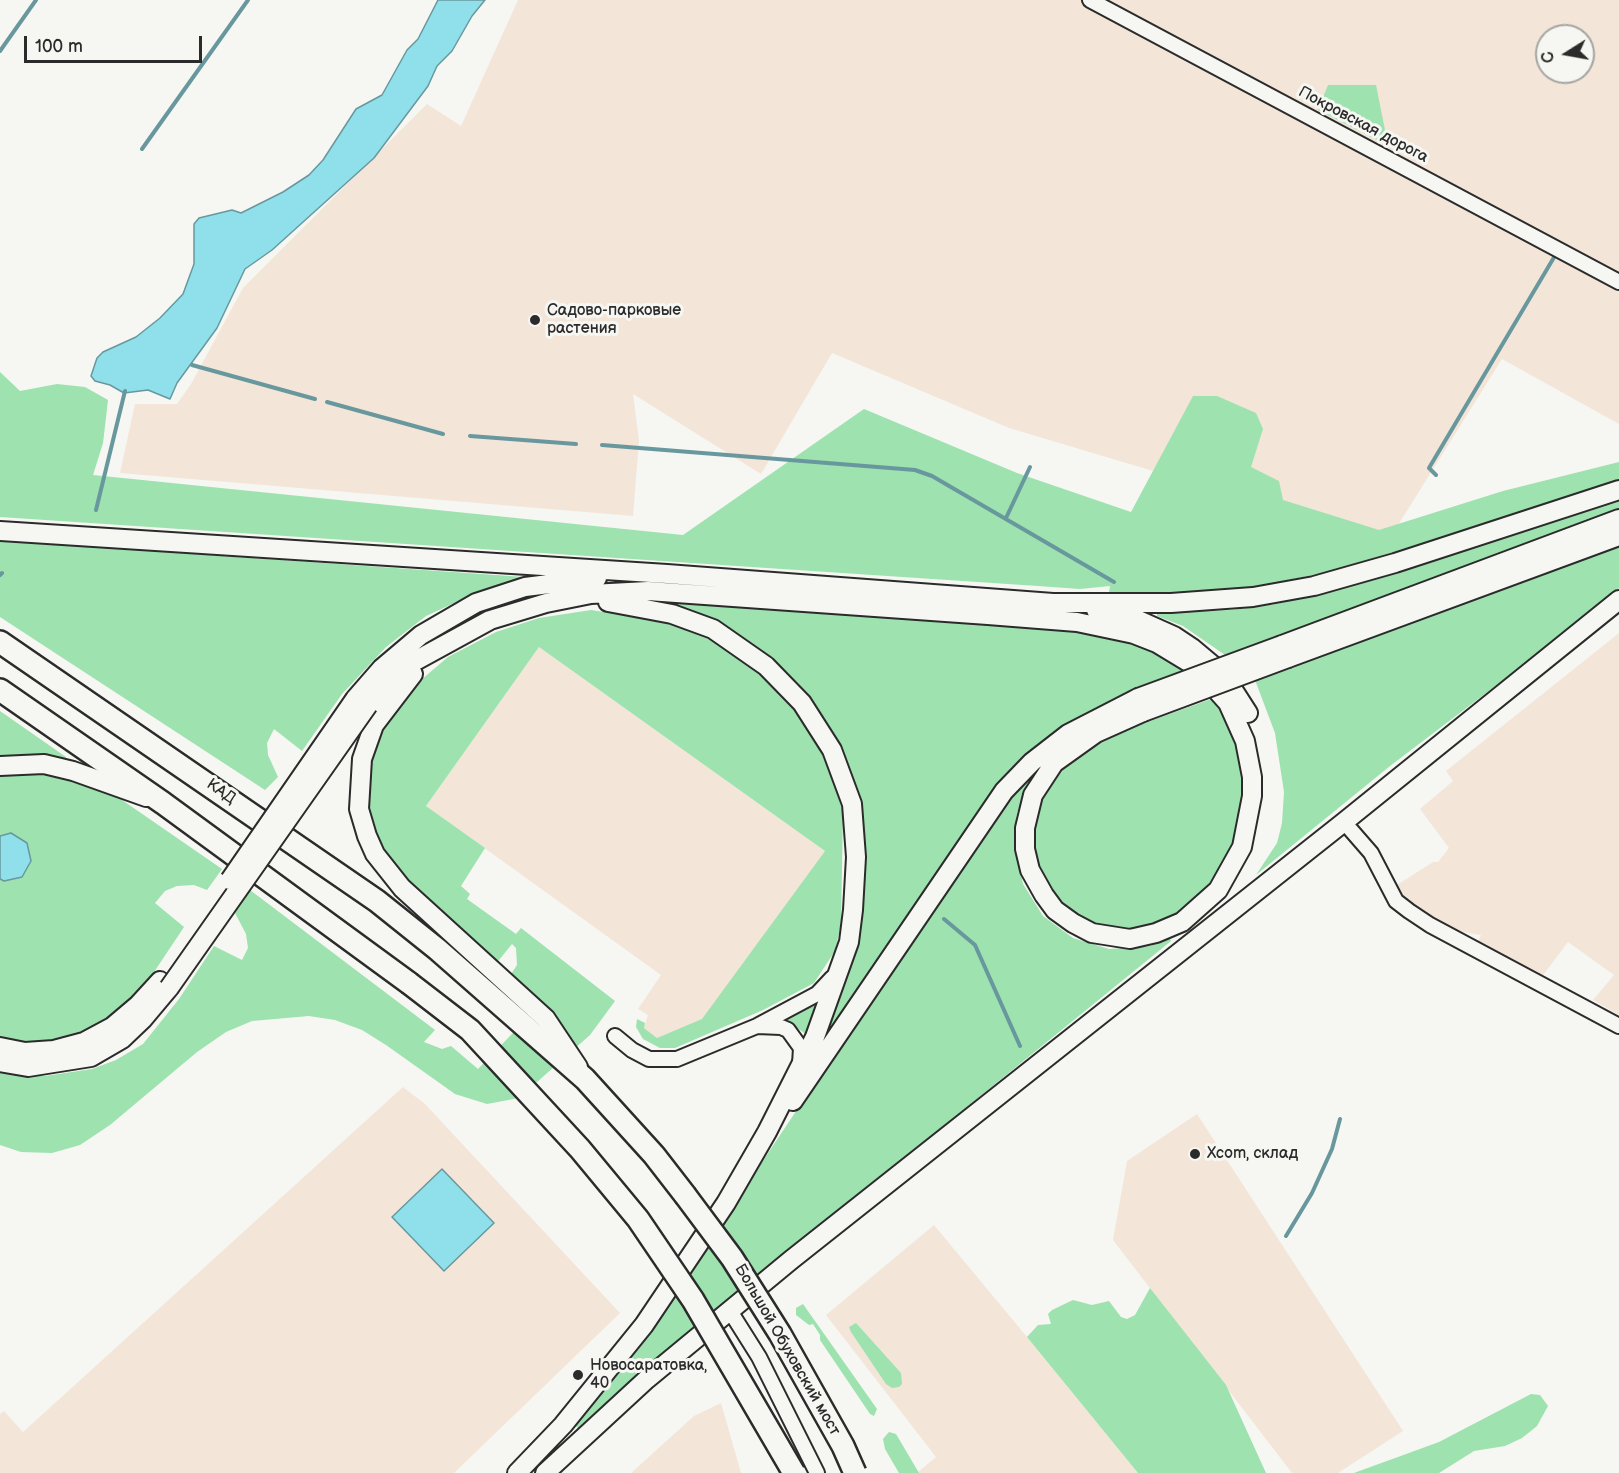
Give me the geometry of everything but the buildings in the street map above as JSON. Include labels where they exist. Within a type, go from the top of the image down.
[{"type":"highway","name":"КАД","points":[[0,642],[377,901],[437,949]]},
{"type":"highway","points":[[0,690],[163,803],[410,983],[470,1030],[580,1149],[638,1219],[693,1300],[794,1473]]},
{"type":"highway","name":"Большой Обуховский мост","points":[[437,949],[585,1079],[654,1155],[732,1258],[780,1334],[843,1446],[855,1473]]},
{"type":"main road","points":[[0,531],[667,574],[1053,603],[1212,602],[1292,591],[1395,563],[1619,490]]},
{"type":"main road","points":[[767,1132],[794,1100],[1004,791],[1032,762],[1068,734],[1096,717],[1141,705],[1285,651],[1619,519]]},
{"type":"main road","points":[[1285,651],[1619,536]]},
{"type":"main road","points":[[0,1062],[28,1067],[91,1057],[122,1039],[143,1019],[164,985],[362,702],[382,668],[421,635],[476,603],[525,587],[594,578],[640,580],[667,574]]},
{"type":"main road","points":[[362,702],[406,666],[489,620],[546,603],[591,594],[648,591],[1077,622],[1134,634],[1179,655],[1210,681],[1235,714],[1245,741],[1252,777],[1246,831],[1228,876],[1218,890],[1182,922],[1156,933],[1130,939],[1117,939],[1083,929],[1063,917],[1048,902],[1030,870],[1025,849],[1025,828],[1033,795],[1054,763],[1141,705]]},
{"type":"main road","points":[[545,1473],[647,1379],[730,1311],[1619,600]]},
{"type":"main road","points":[[517,1473],[563,1425],[644,1325],[726,1203],[767,1132],[815,1037],[849,942],[856,857],[852,804],[832,750],[802,703],[781,679],[751,653],[700,624],[672,614],[618,602],[546,603]]},
{"type":"main road","points":[[1053,603],[1136,619],[1174,636],[1209,660],[1223,674],[1248,713],[1255,734],[1263,781],[1263,803],[1254,845],[1233,890],[1218,909],[1190,935],[1170,958]]},
{"type":"main road","points":[[441,648],[405,682],[374,725],[362,759],[359,809],[367,836],[387,872],[546,1019],[585,1079]]},
{"type":"main road","points":[[0,766],[44,764],[73,771],[163,803]]},
{"type":"main road","points":[[0,1047],[25,1052],[54,1050],[84,1042],[112,1027],[164,985]]},
{"type":"street","name":"Покровская дорога","points":[[1090,0],[1619,282]]},
{"type":"street","points":[[1344,822],[1371,853],[1396,901],[1409,911],[1430,926],[1619,1026]]},
{"type":"street","points":[[615,1036],[632,1050],[649,1059],[662,1061],[677,1059],[758,1026],[817,994],[841,966]]},
{"type":"street","points":[[758,1026],[781,1027],[788,1030],[801,1048],[800,1068]]},
{"type":"street","points":[[730,1311],[764,1367],[817,1473]]},
{"type":"shaded area","points":[[518,0],[1619,0],[1619,424],[1502,359],[1388,541],[1009,428],[832,353],[761,474],[633,394],[639,441],[633,516],[120,473],[135,404],[177,404],[191,384],[243,288],[427,104],[461,126]]},
{"type":"shaded area","points":[[1619,633],[1619,1015],[1593,1000],[1614,975],[1568,942],[1541,978],[1476,945],[1481,935],[1450,930],[1400,897],[1397,885],[1433,862],[1438,862],[1449,848],[1420,809],[1453,781],[1446,771]]},
{"type":"shaded area","points":[[539,647],[825,851],[702,1020],[657,1038],[644,1028],[648,1015],[638,1009],[661,975],[426,806]]},
{"type":"shaded area","points":[[403,1087],[425,1104],[620,1313],[454,1473],[0,1473],[0,1414],[4,1411],[23,1432]]},
{"type":"shaded area","points":[[1197,1114],[1403,1431],[1338,1473],[1292,1473],[1113,1240],[1127,1161]]},
{"type":"shaded area","points":[[934,1225],[1138,1473],[917,1473],[936,1457],[826,1315]]},
{"type":"shaded area","points":[[721,1403],[741,1473],[631,1473],[694,1416]]},
{"type":"green space","points":[[1328,85],[1376,85],[1386,135],[1383,143],[1318,110]]},
{"type":"green space","points":[[0,372],[20,391],[57,384],[85,387],[108,400],[103,443],[93,475],[683,535],[864,409],[1017,473],[1131,512],[1193,396],[1217,396],[1256,413],[1263,429],[1251,467],[1279,481],[1283,500],[1379,530],[1503,491],[1619,462],[1619,480],[1517,515],[1327,572],[1245,589],[1116,595],[1109,592],[1110,586],[1080,589],[0,517]]},
{"type":"green space","points":[[1619,500],[1619,512],[1225,655],[1183,626],[1157,616],[1157,612],[1231,610],[1276,604],[1382,576]]},
{"type":"green space","points":[[0,539],[524,577],[476,593],[426,616],[386,647],[342,694],[302,751],[274,729],[267,743],[268,755],[278,777],[265,790],[0,617]]},
{"type":"green space","points":[[1619,546],[1619,588],[1569,630],[1390,766],[1256,875],[1277,843],[1282,823],[1284,792],[1275,733],[1255,680]]},
{"type":"green space","points":[[665,599],[1103,632],[1171,659],[1187,669],[1116,699],[1010,772],[981,808],[827,1034],[825,1032],[857,941],[857,805],[807,698],[754,646],[719,624],[665,604]]},
{"type":"green space","points":[[591,610],[662,621],[716,642],[754,669],[789,702],[817,742],[831,774],[843,812],[841,924],[835,951],[814,983],[763,1010],[675,1048],[660,1048],[643,1039],[636,1027],[637,1019],[645,1023],[644,1028],[657,1038],[702,1019],[825,851],[539,647],[426,806],[485,848],[461,886],[470,894],[467,899],[516,934],[521,928],[615,1001],[590,1035],[519,1098],[487,1104],[455,1094],[362,1030],[335,1020],[309,1016],[252,1021],[226,1032],[197,1052],[110,1125],[80,1145],[52,1153],[21,1152],[0,1145],[0,1073],[45,1076],[92,1069],[116,1060],[143,1044],[179,999],[214,946],[242,960],[248,948],[246,934],[235,913],[250,890],[435,1030],[424,1042],[442,1049],[451,1046],[478,1069],[541,1004],[511,974],[517,965],[516,948],[512,944],[495,965],[425,902],[381,849],[366,804],[368,767],[378,735],[408,691],[448,657],[496,632],[539,618]]},
{"type":"green space","points":[[1214,698],[1227,715],[1243,772],[1242,815],[1235,843],[1219,875],[1192,907],[1170,920],[1131,932],[1088,924],[1067,911],[1051,894],[1040,876],[1033,854],[1032,829],[1039,800],[1052,776],[1103,738]]},
{"type":"green space","points":[[0,711],[66,759],[43,756],[0,758]]},
{"type":"green space","points":[[44,772],[109,791],[222,869],[207,890],[194,885],[177,886],[165,891],[155,903],[184,927],[154,972],[123,1008],[93,1027],[61,1039],[25,1043],[0,1038],[0,774]]},
{"type":"green space","points":[[1029,777],[1031,779],[1017,813],[1014,841],[1023,884],[1043,916],[1073,938],[1109,949],[1150,946],[1170,938],[1171,941],[642,1371],[629,1361],[994,815]]},
{"type":"green space","points":[[816,1005],[807,1035],[783,1018],[783,1016]]},
{"type":"green space","points":[[1150,1288],[1226,1385],[1266,1473],[1138,1473],[1027,1337],[1038,1325],[1051,1324],[1048,1314],[1052,1310],[1073,1300],[1092,1305],[1109,1301],[1121,1317],[1127,1319],[1135,1315]]},
{"type":"green space","points":[[803,1304],[877,1409],[874,1416],[870,1414],[820,1340],[820,1335],[813,1324],[809,1325],[796,1315],[796,1308]]},
{"type":"green space","points":[[856,1323],[901,1373],[902,1384],[899,1387],[892,1388],[886,1384],[851,1332],[849,1327]]},
{"type":"green space","points":[[626,1365],[638,1375],[578,1428],[575,1425]]},
{"type":"green space","points":[[1531,1394],[1540,1395],[1548,1406],[1537,1426],[1522,1438],[1505,1446],[1474,1451],[1439,1473],[1354,1473],[1439,1442]]},
{"type":"green space","points":[[889,1432],[896,1434],[919,1473],[899,1473],[885,1449],[883,1439]]},
{"type":"water","points":[[438,0],[485,0],[472,16],[452,51],[437,66],[428,86],[374,158],[272,250],[245,269],[217,328],[177,383],[170,399],[148,390],[124,393],[110,385],[95,381],[91,376],[97,358],[103,352],[136,337],[160,318],[183,294],[194,264],[194,224],[199,218],[232,210],[241,213],[283,192],[309,175],[323,160],[356,109],[382,95],[407,50],[418,39]]},
{"type":"water","points":[[11,833],[27,843],[31,861],[22,877],[4,881],[0,879],[0,836]]},
{"type":"water","points":[[442,1169],[494,1223],[444,1271],[392,1217]]},
{"type":"waterway","points":[[0,51],[36,0]]},
{"type":"waterway","points":[[142,149],[248,0]]},
{"type":"waterway","points":[[1436,475],[1429,468],[1556,254]]},
{"type":"waterway","points":[[192,365],[315,399]]},
{"type":"waterway","points":[[96,510],[125,391]]},
{"type":"waterway","points":[[327,402],[443,434]]},
{"type":"waterway","points":[[470,436],[576,444]]},
{"type":"waterway","points":[[602,445],[915,470],[932,476],[1114,582]]},
{"type":"waterway","points":[[1006,518],[1030,467]]},
{"type":"waterway","points":[[944,919],[975,945],[1020,1046]]},
{"type":"waterway","points":[[1286,1236],[1312,1193],[1332,1149],[1340,1119]]},
{"type":"place","name":"Садово-парковые растения","points":[[535,320]]},
{"type":"place","name":"Xсom, склад","points":[[1195,1154]]},
{"type":"place","name":"Новосаратовка, 40","points":[[578,1375]]}]
